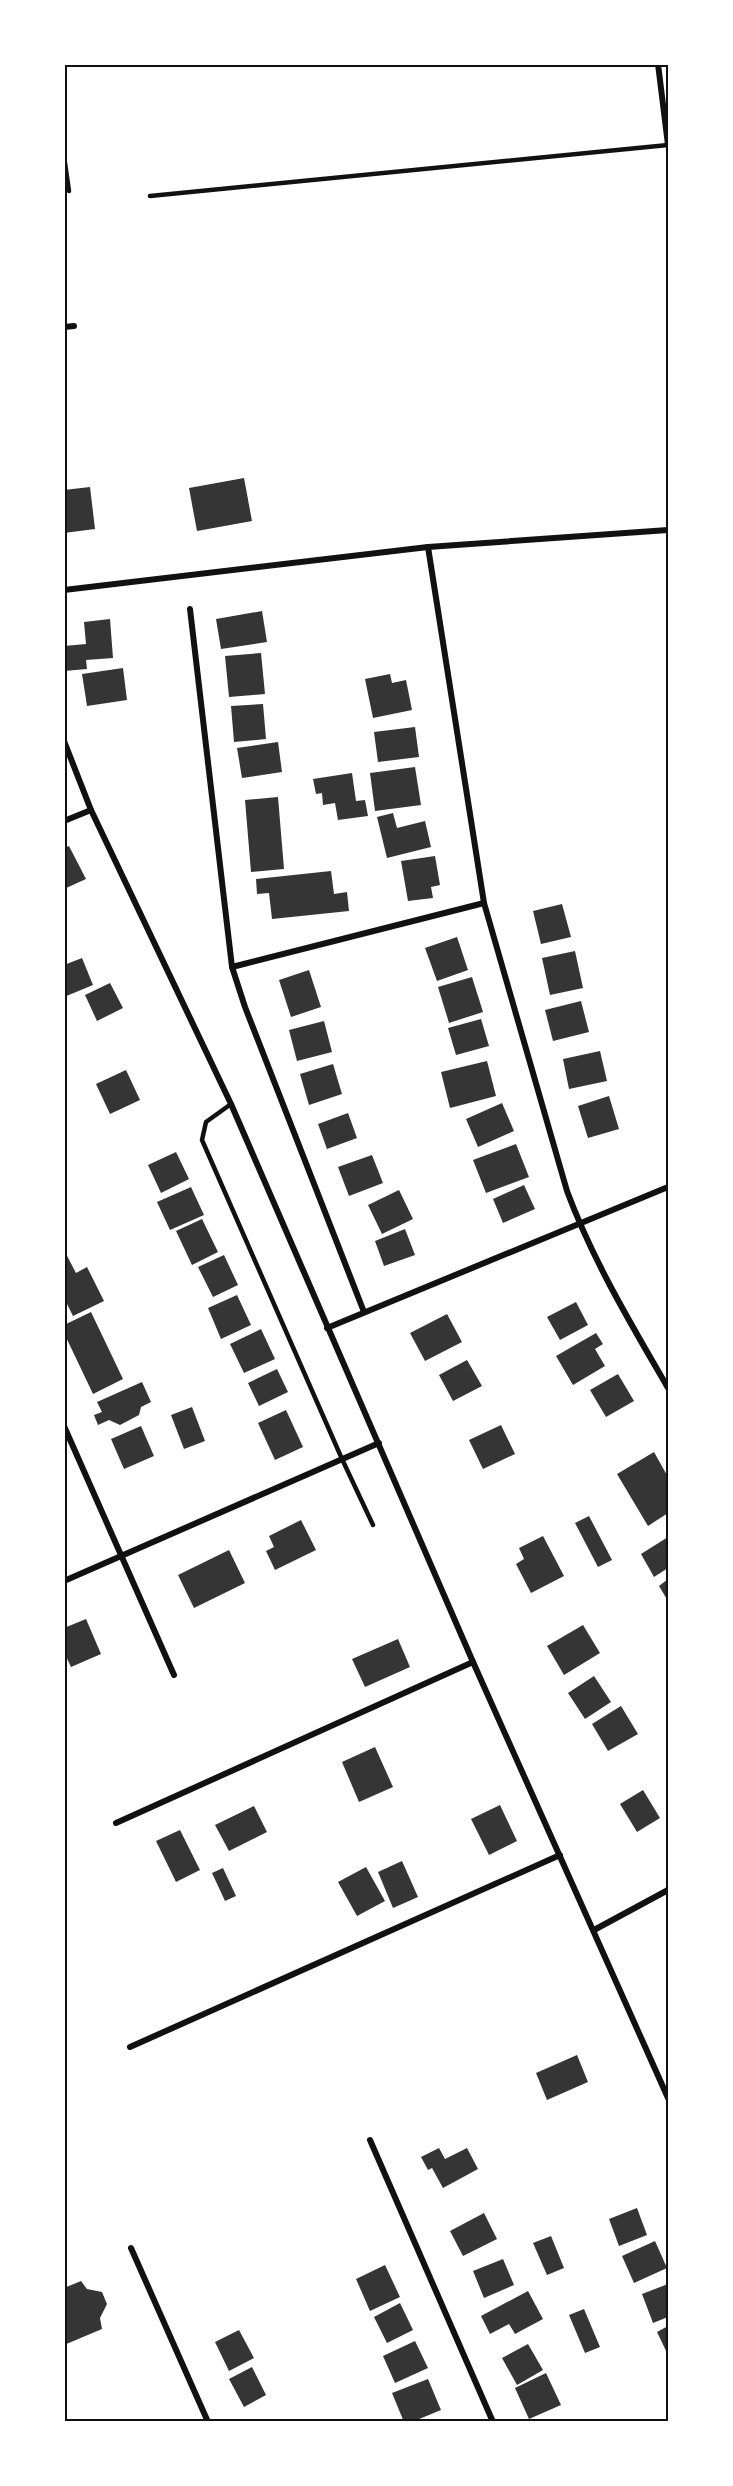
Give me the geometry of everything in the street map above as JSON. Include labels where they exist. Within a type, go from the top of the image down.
[{"type":"street","points":[[658,64],[668,145]]},
{"type":"street","points":[[64,327],[74,326]]},
{"type":"street","points":[[64,590],[428,548],[669,530]]},
{"type":"street","points":[[428,548],[484,903],[567,1191],[605,1278],[669,1388]]},
{"type":"street","points":[[190,609],[232,967],[245,1007],[364,1312]]},
{"type":"street","points":[[64,741],[91,810],[231,1104],[473,1662],[669,2098]]},
{"type":"street","points":[[64,821],[91,810]]},
{"type":"street","points":[[232,967],[484,903]]},
{"type":"street","points":[[327,1328],[579,1222],[669,1187]]},
{"type":"street","points":[[64,1426],[174,1675]]},
{"type":"street","points":[[64,1581],[379,1443]]},
{"type":"street","points":[[116,1823],[473,1662]]},
{"type":"street","points":[[130,2047],[560,1855]]},
{"type":"street","points":[[594,1930],[669,1890]]},
{"type":"street","points":[[370,2140],[493,2421]]},
{"type":"street","points":[[131,2248],[208,2421]]},
{"type":"lane","points":[[150,196],[668,145]]},
{"type":"lane","points":[[64,156],[69,191]]},
{"type":"lane","points":[[231,1104],[206,1122],[202,1140],[373,1525]]},
{"type":"building","points":[[244,478],[252,521],[197,531],[189,488]]},
{"type":"building","points":[[90,487],[95,529],[64,533],[64,490]]},
{"type":"building","points":[[262,611],[267,642],[221,649],[216,619]]},
{"type":"building","points":[[110,619],[113,658],[86,660],[87,669],[64,671],[64,646],[86,644],[84,622]]},
{"type":"building","points":[[261,653],[265,694],[229,697],[225,656]]},
{"type":"building","points":[[123,668],[127,700],[87,706],[82,674]]},
{"type":"building","points":[[390,674],[392,683],[406,680],[412,710],[373,718],[365,679]]},
{"type":"building","points":[[263,704],[266,739],[234,742],[231,706]]},
{"type":"building","points":[[415,727],[419,757],[378,762],[374,732]]},
{"type":"building","points":[[278,742],[282,772],[242,778],[237,748]]},
{"type":"building","points":[[415,767],[421,805],[375,811],[370,773]]},
{"type":"building","points":[[352,773],[356,801],[365,800],[368,816],[338,820],[335,803],[323,805],[322,793],[316,794],[313,779]]},
{"type":"building","points":[[278,797],[284,869],[251,872],[245,800]]},
{"type":"building","points":[[393,813],[397,828],[425,821],[431,847],[387,858],[377,817]]},
{"type":"building","points":[[69,846],[86,879],[64,889],[64,848]]},
{"type":"building","points":[[435,856],[440,885],[431,887],[433,898],[408,901],[401,861]]},
{"type":"building","points":[[331,871],[334,894],[347,892],[349,911],[272,919],[269,893],[257,894],[256,879]]},
{"type":"building","points":[[562,904],[571,937],[541,944],[533,911]]},
{"type":"building","points":[[457,937],[468,970],[437,981],[425,948]]},
{"type":"building","points":[[575,951],[583,988],[550,995],[542,958]]},
{"type":"building","points":[[82,958],[93,985],[64,997],[64,965]]},
{"type":"building","points":[[309,970],[321,1007],[291,1017],[279,980]]},
{"type":"building","points":[[472,977],[483,1012],[449,1023],[438,987]]},
{"type":"building","points":[[110,983],[123,1008],[97,1021],[85,995]]},
{"type":"building","points":[[581,1001],[589,1032],[553,1041],[545,1010]]},
{"type":"building","points":[[481,1019],[489,1046],[456,1055],[448,1028]]},
{"type":"building","points":[[324,1021],[332,1052],[297,1061],[289,1030]]},
{"type":"building","points":[[600,1051],[607,1081],[569,1089],[563,1059]]},
{"type":"building","points":[[487,1061],[496,1096],[450,1108],[441,1072]]},
{"type":"building","points":[[333,1064],[342,1094],[309,1105],[300,1074]]},
{"type":"building","points":[[126,1070],[140,1100],[110,1114],[96,1084]]},
{"type":"building","points":[[609,1096],[619,1129],[588,1138],[578,1106]]},
{"type":"building","points":[[502,1103],[514,1131],[478,1147],[466,1119]]},
{"type":"building","points":[[348,1113],[357,1138],[327,1149],[318,1124]]},
{"type":"building","points":[[516,1144],[529,1177],[486,1193],[473,1160]]},
{"type":"building","points":[[176,1152],[189,1179],[161,1193],[148,1165]]},
{"type":"building","points":[[372,1155],[383,1183],[349,1196],[338,1167]]},
{"type":"building","points":[[524,1185],[535,1209],[503,1223],[493,1199]]},
{"type":"building","points":[[191,1187],[204,1215],[170,1230],[157,1202]]},
{"type":"building","points":[[399,1190],[413,1219],[382,1234],[368,1205]]},
{"type":"building","points":[[202,1219],[218,1252],[192,1265],[176,1231]]},
{"type":"building","points":[[405,1229],[415,1255],[384,1266],[375,1241]]},
{"type":"building","points":[[64,1250],[76,1273],[87,1267],[104,1301],[73,1316],[64,1298]]},
{"type":"building","points":[[224,1255],[238,1285],[213,1297],[198,1267]]},
{"type":"building","points":[[237,1295],[251,1325],[221,1339],[208,1308]]},
{"type":"building","points":[[576,1302],[588,1325],[560,1340],[547,1317]]},
{"type":"building","points":[[91,1312],[123,1379],[93,1394],[64,1333],[64,1325]]},
{"type":"building","points":[[447,1314],[462,1342],[425,1361],[410,1333]]},
{"type":"building","points":[[261,1329],[275,1359],[244,1373],[230,1344]]},
{"type":"building","points":[[596,1333],[603,1344],[595,1349],[605,1366],[573,1385],[556,1356]]},
{"type":"building","points":[[467,1360],[482,1386],[453,1401],[439,1375]]},
{"type":"building","points":[[277,1369],[288,1392],[259,1406],[248,1383]]},
{"type":"building","points":[[618,1374],[634,1401],[606,1417],[590,1390]]},
{"type":"building","points":[[142,1382],[151,1402],[141,1407],[139,1415],[120,1425],[109,1420],[98,1425],[94,1415],[102,1412],[97,1402]]},
{"type":"building","points":[[192,1407],[205,1441],[184,1449],[171,1415]]},
{"type":"building","points":[[286,1410],[303,1447],[275,1460],[258,1423]]},
{"type":"building","points":[[501,1425],[515,1454],[483,1469],[469,1440]]},
{"type":"building","points":[[141,1426],[154,1456],[124,1469],[111,1439]]},
{"type":"building","points":[[654,1452],[668,1477],[668,1513],[648,1526],[617,1474]]},
{"type":"building","points":[[589,1516],[612,1560],[598,1567],[575,1523]]},
{"type":"building","points":[[301,1520],[316,1550],[275,1570],[266,1551],[274,1547],[269,1536]]},
{"type":"building","points":[[543,1536],[564,1576],[531,1593],[516,1564],[524,1559],[519,1548]]},
{"type":"building","points":[[668,1537],[668,1568],[654,1577],[641,1554]]},
{"type":"building","points":[[229,1550],[245,1583],[194,1608],[178,1575]]},
{"type":"building","points":[[668,1579],[668,1601],[659,1586]]},
{"type":"building","points":[[86,1619],[101,1654],[71,1667],[64,1652],[64,1628]]},
{"type":"building","points":[[583,1625],[600,1653],[564,1675],[547,1646]]},
{"type":"building","points":[[398,1639],[410,1667],[365,1687],[352,1659]]},
{"type":"building","points":[[594,1676],[611,1702],[585,1719],[568,1693]]},
{"type":"building","points":[[621,1706],[638,1734],[608,1751],[592,1724]]},
{"type":"building","points":[[375,1747],[393,1787],[359,1802],[342,1762]]},
{"type":"building","points":[[643,1790],[660,1818],[637,1832],[620,1804]]},
{"type":"building","points":[[500,1805],[517,1841],[489,1855],[471,1819]]},
{"type":"building","points":[[254,1806],[267,1832],[229,1851],[215,1825]]},
{"type":"building","points":[[180,1830],[200,1870],[176,1882],[156,1841]]},
{"type":"building","points":[[402,1861],[418,1897],[393,1908],[378,1872]]},
{"type":"building","points":[[366,1867],[385,1901],[357,1916],[338,1882]]},
{"type":"building","points":[[223,1868],[236,1896],[225,1901],[212,1873]]},
{"type":"building","points":[[577,2055],[588,2082],[547,2100],[536,2073]]},
{"type":"building","points":[[439,2148],[445,2159],[467,2148],[478,2169],[443,2188],[432,2168],[428,2170],[421,2157]]},
{"type":"building","points":[[637,2208],[647,2235],[619,2246],[609,2219]]},
{"type":"building","points":[[484,2213],[497,2239],[463,2256],[450,2231]]},
{"type":"building","points":[[551,2236],[564,2268],[547,2275],[533,2243]]},
{"type":"building","points":[[655,2241],[667,2268],[634,2283],[622,2256]]},
{"type":"building","points":[[503,2259],[514,2285],[484,2298],[473,2271]]},
{"type":"building","points":[[385,2265],[400,2297],[370,2311],[356,2279]]},
{"type":"building","points":[[81,2281],[87,2289],[102,2292],[107,2304],[100,2318],[102,2329],[64,2345],[64,2288]]},
{"type":"building","points":[[668,2284],[668,2317],[653,2323],[642,2294]]},
{"type":"building","points":[[528,2291],[543,2319],[515,2334],[509,2324],[490,2334],[481,2316]]},
{"type":"building","points":[[400,2303],[413,2330],[387,2343],[374,2317]]},
{"type":"building","points":[[584,2309],[600,2347],[585,2353],[569,2315]]},
{"type":"building","points":[[668,2326],[668,2355],[657,2332]]},
{"type":"building","points":[[239,2330],[254,2358],[229,2371],[215,2342]]},
{"type":"building","points":[[415,2341],[428,2368],[395,2383],[383,2356]]},
{"type":"building","points":[[528,2344],[543,2370],[517,2385],[502,2358]]},
{"type":"building","points":[[252,2367],[266,2395],[244,2407],[229,2379]]},
{"type":"building","points":[[546,2373],[561,2405],[529,2419],[515,2388]]},
{"type":"building","points":[[428,2379],[441,2410],[412,2422],[404,2422],[392,2393]]}]
